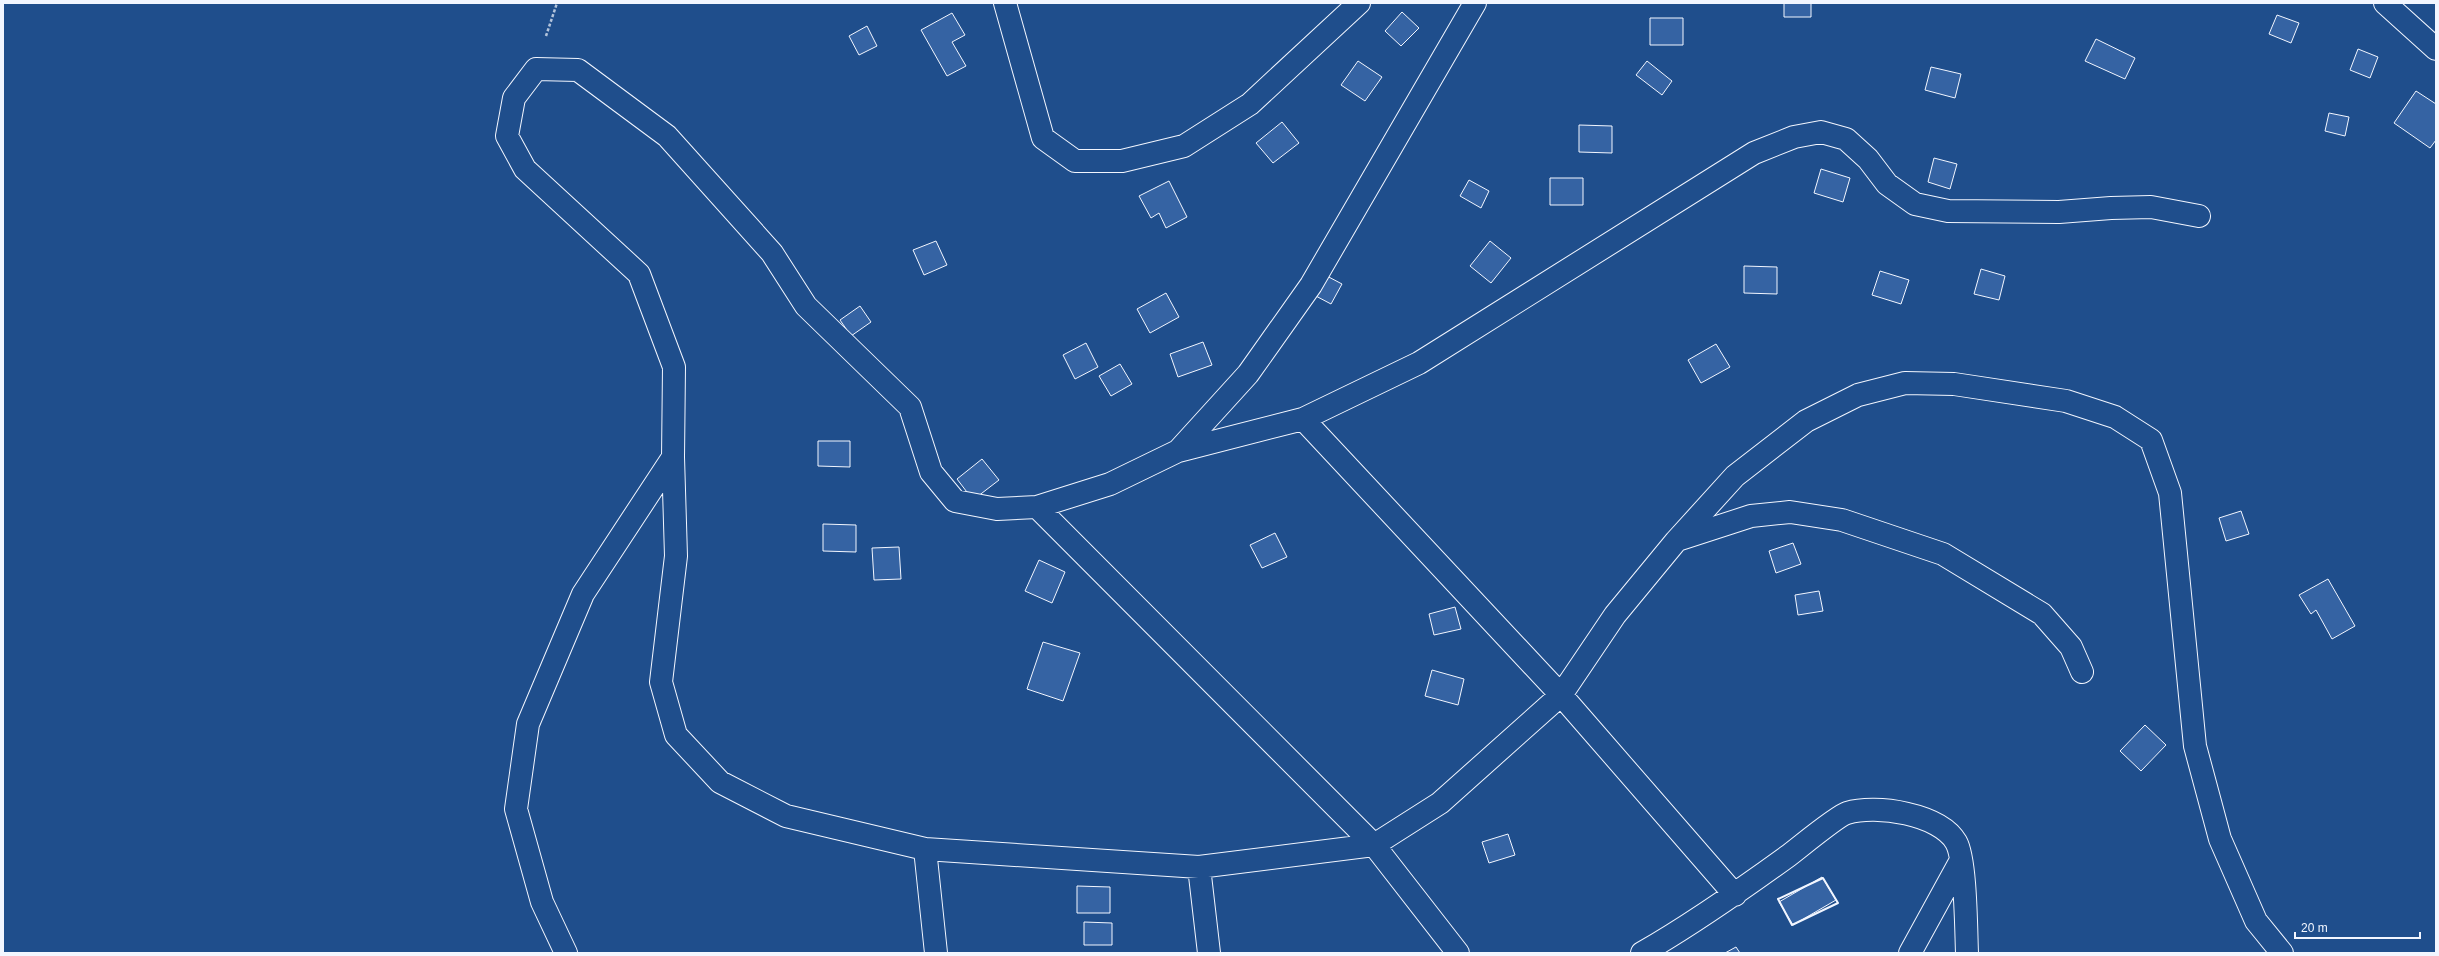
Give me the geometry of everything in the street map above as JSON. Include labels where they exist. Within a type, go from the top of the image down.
[{"type":"street","points":[[1005,3],[1043,138],[1075,161],[1122,161],[1184,146],[1250,104],[1359,3]]},
{"type":"street","points":[[1178,451],[1248,374],[1312,285],[1475,3]]},
{"type":"street","points":[[2385,3],[2436,49]]},
{"type":"street","points":[[2199,216],[2151,208],[2111,208],[2059,212],[1948,211],[1916,204],[1887,184],[1868,158],[1846,139],[1821,132],[1794,137],[1754,153],[1419,363],[1303,419],[1178,451],[1110,484],[1037,507],[997,509],[955,501],[931,472],[910,407],[806,306],[772,253],[667,136],[578,70],[536,69],[514,98],[507,136],[525,169],[639,274],[674,367],[673,457],[676,556],[661,682],[676,735],[720,782],[786,816],[925,849],[1199,867],[1374,844],[1440,803],[1560,695],[1615,615],[1676,541],[1735,476],[1806,421],[1858,395],[1905,383],[1954,384],[2066,402],[2115,417],[2151,440],[2170,494],[2195,746],[2220,839],[2256,921],[2282,953]]},
{"type":"street","points":[[1303,419],[1560,695],[1735,895]]},
{"type":"street","points":[[566,953],[542,902],[516,809],[528,724],[583,594],[673,457]]},
{"type":"street","points":[[1037,507],[1374,844],[1458,953]]},
{"type":"street","points":[[1676,541],[1751,516],[1790,512],[1842,520],[1942,554],[2042,614],[2071,647],[2082,672]]},
{"type":"street","points":[[1642,953],[1735,895],[1847,813],[1885,809],[1920,817],[1945,828],[1957,842],[1961,860],[1967,953]]},
{"type":"street","points":[[925,849],[936,953]]},
{"type":"street","points":[[1910,953],[1961,860]]},
{"type":"street","points":[[1199,867],[1209,953]]},
{"type":"building","points":[[1784,3],[1811,3],[1811,17],[1784,17]]},
{"type":"building","points":[[1402,12],[1419,28],[1401,46],[1385,31]]},
{"type":"building","points":[[952,13],[965,35],[952,42],[966,66],[947,76],[921,30]]},
{"type":"building","points":[[2277,15],[2299,23],[2291,43],[2269,34]]},
{"type":"building","points":[[1650,18],[1683,18],[1683,45],[1650,45]]},
{"type":"building","points":[[867,26],[877,46],[859,55],[849,36]]},
{"type":"building","points":[[2096,39],[2135,58],[2125,79],[2085,61]]},
{"type":"building","points":[[2358,49],[2378,57],[2370,78],[2350,70]]},
{"type":"building","points":[[1358,61],[1382,77],[1365,101],[1341,85]]},
{"type":"building","points":[[1647,61],[1672,81],[1662,95],[1636,75]]},
{"type":"building","points":[[1931,67],[1961,74],[1955,98],[1925,90]]},
{"type":"building","points":[[2416,91],[2436,104],[2436,140],[2430,148],[2394,123]]},
{"type":"building","points":[[2329,113],[2349,117],[2345,136],[2325,131]]},
{"type":"building","points":[[1282,122],[1299,143],[1273,163],[1256,143]]},
{"type":"building","points":[[1579,125],[1612,126],[1612,153],[1579,152]]},
{"type":"building","points":[[1934,158],[1957,164],[1950,189],[1928,182]]},
{"type":"building","points":[[1821,169],[1850,178],[1843,202],[1814,193]]},
{"type":"building","points":[[1550,178],[1583,178],[1583,205],[1550,205]]},
{"type":"building","points":[[1469,180],[1489,191],[1481,208],[1460,196]]},
{"type":"building","points":[[1169,181],[1187,217],[1166,228],[1159,213],[1151,218],[1139,196]]},
{"type":"building","points":[[936,241],[947,265],[924,275],[913,250]]},
{"type":"building","points":[[1490,241],[1511,258],[1491,283],[1470,266]]},
{"type":"building","points":[[1744,266],[1777,267],[1777,294],[1744,293]]},
{"type":"building","points":[[1981,269],[2005,276],[1999,300],[1974,294]]},
{"type":"building","points":[[1880,271],[1909,280],[1901,304],[1872,295]]},
{"type":"building","points":[[1325,275],[1342,284],[1331,304],[1314,295]]},
{"type":"building","points":[[1166,293],[1179,317],[1150,333],[1137,309]]},
{"type":"building","points":[[860,306],[871,322],[851,336],[840,320]]},
{"type":"building","points":[[1203,342],[1212,365],[1178,377],[1170,354]]},
{"type":"building","points":[[1086,343],[1098,367],[1075,379],[1063,355]]},
{"type":"building","points":[[1716,344],[1730,367],[1701,383],[1688,360]]},
{"type":"building","points":[[1120,364],[1132,384],[1111,396],[1099,376]]},
{"type":"building","points":[[818,441],[850,441],[850,467],[818,466]]},
{"type":"building","points":[[982,459],[999,480],[973,500],[957,479]]},
{"type":"building","points":[[2241,511],[2249,534],[2226,541],[2219,518]]},
{"type":"building","points":[[823,524],[856,525],[856,552],[823,551]]},
{"type":"building","points":[[1275,533],[1287,557],[1262,568],[1250,545]]},
{"type":"building","points":[[1793,543],[1801,564],[1776,573],[1769,551]]},
{"type":"building","points":[[899,547],[901,579],[874,580],[872,548]]},
{"type":"building","points":[[1039,560],[1065,572],[1052,603],[1025,591]]},
{"type":"building","points":[[2328,579],[2355,626],[2332,639],[2316,610],[2311,614],[2299,595]]},
{"type":"building","points":[[1819,591],[1823,611],[1798,615],[1795,595]]},
{"type":"building","points":[[1455,607],[1461,629],[1434,635],[1429,614]]},
{"type":"building","points":[[1043,642],[1080,653],[1063,701],[1027,689]]},
{"type":"building","points":[[1432,670],[1464,679],[1458,705],[1425,696]]},
{"type":"building","points":[[2145,725],[2166,745],[2141,771],[2120,751]]},
{"type":"building","points":[[1508,834],[1515,855],[1489,863],[1482,842]]},
{"type":"building","points":[[1822,877],[1836,900],[1793,925],[1779,902]]},
{"type":"building","points":[[1077,886],[1110,887],[1110,913],[1077,913]]},
{"type":"building","points":[[1084,922],[1112,923],[1112,945],[1084,945]]},
{"type":"building","points":[[1736,947],[1740,953],[1725,953]]},
{"type":"wall","points":[[1823,878],[1838,903],[1792,925],[1778,899],[1823,878]]}]
